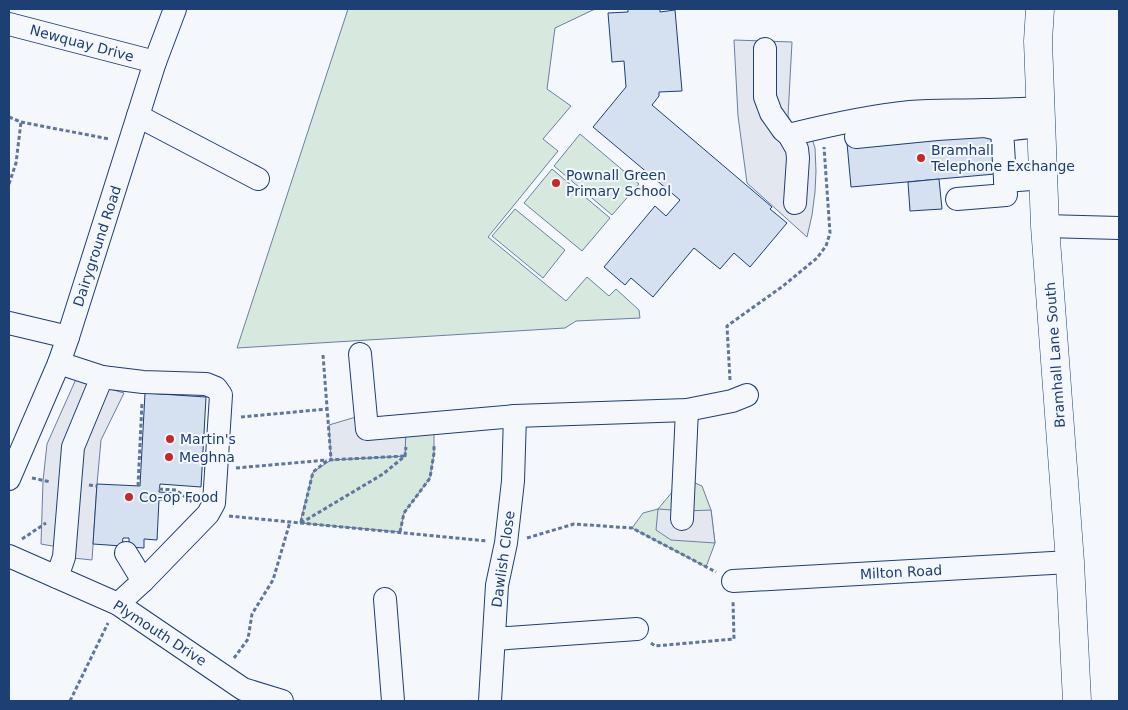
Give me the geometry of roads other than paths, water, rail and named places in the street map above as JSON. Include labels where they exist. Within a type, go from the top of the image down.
[{"type":"main road","name":"Bramhall Lane South","points":[[1040,9],[1038,42],[1045,226],[1070,562],[1078,701]]},
{"type":"street","name":"Dairyground Road","points":[[10,474],[59,363],[155,62],[175,9]]},
{"type":"street","name":"Newquay Drive","points":[[9,24],[155,62]]},
{"type":"street","points":[[765,49],[765,97],[771,113],[789,135],[797,149],[795,203]]},
{"type":"street","points":[[789,135],[842,122],[910,112],[983,110],[1041,117]]},
{"type":"street","points":[[138,116],[258,179]]},
{"type":"street","points":[[856,137],[985,126],[1002,130],[1041,117]]},
{"type":"street","points":[[957,199],[1006,195],[1002,130]]},
{"type":"street","points":[[1005,180],[1043,178]]},
{"type":"street","points":[[1045,226],[1119,228]]},
{"type":"street","points":[[9,323],[68,337]]},
{"type":"street","points":[[360,354],[367,429],[516,416],[687,410],[739,398]]},
{"type":"street","points":[[59,363],[102,377],[143,382],[206,384],[216,388],[221,395],[214,503],[208,514],[118,604]]},
{"type":"street","points":[[57,577],[64,557],[73,447],[102,377]]},
{"type":"street","points":[[682,519],[687,410]]},
{"type":"street","name":"Dawlish Close","points":[[490,701],[498,585],[506,543],[514,481],[516,416]]},
{"type":"street","name":"Plymouth Drive","points":[[12,549],[57,577],[118,604],[243,689],[282,701]]},
{"type":"street","points":[[126,553],[143,581]]},
{"type":"street","name":"Milton Road","points":[[733,581],[1070,562]]},
{"type":"street","points":[[385,599],[393,701]]},
{"type":"street","points":[[494,638],[637,629]]},
{"type":"place","name":"Bramhall Telephone Exchange","points":[[921,158]]},
{"type":"place","name":"Pownall Green Primary School","points":[[556,183]]},
{"type":"place","name":"Martin's","points":[[170,439]]},
{"type":"place","name":"Meghna","points":[[169,457]]},
{"type":"place","name":"Co-op Food","points":[[129,497]]}]
